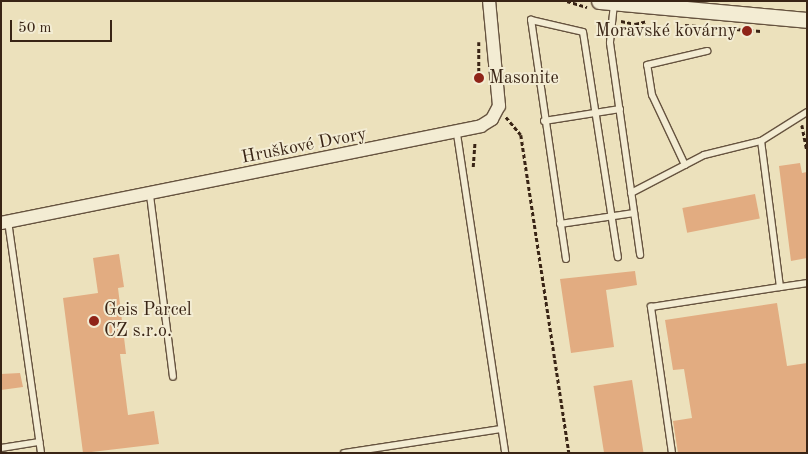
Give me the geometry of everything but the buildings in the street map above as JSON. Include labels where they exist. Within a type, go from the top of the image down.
[{"type":"street","name":"Hruškové Dvory","points":[[5,222],[457,134],[492,119],[499,106],[489,1]]},
{"type":"street","points":[[599,1],[614,4],[807,20]]},
{"type":"lane","points":[[614,4],[610,43],[640,255]]},
{"type":"lane","points":[[566,259],[544,121],[531,20],[583,32],[618,257]]},
{"type":"lane","points":[[685,165],[652,95],[647,65],[707,51]]},
{"type":"lane","points":[[544,121],[620,109]]},
{"type":"lane","points":[[631,193],[704,155],[761,141],[807,112]]},
{"type":"lane","points":[[457,134],[505,453]]},
{"type":"lane","points":[[761,141],[780,287]]},
{"type":"lane","points":[[150,195],[173,377]]},
{"type":"lane","points":[[560,224],[634,213]]},
{"type":"lane","points":[[5,222],[41,453]]},
{"type":"lane","points":[[672,453],[651,306],[807,283]]},
{"type":"lane","points":[[344,453],[501,429]]},
{"type":"lane","points":[[1,448],[40,442]]},
{"type":"path","points":[[504,116],[521,135],[569,453]]},
{"type":"path","points":[[802,120],[807,150]]},
{"type":"place","name":"Moravské kovárny","points":[[747,31]]},
{"type":"place","name":"Masonite","points":[[479,78]]},
{"type":"place","name":"Geis Parcel CZ s.r.o.","points":[[94,321]]}]
